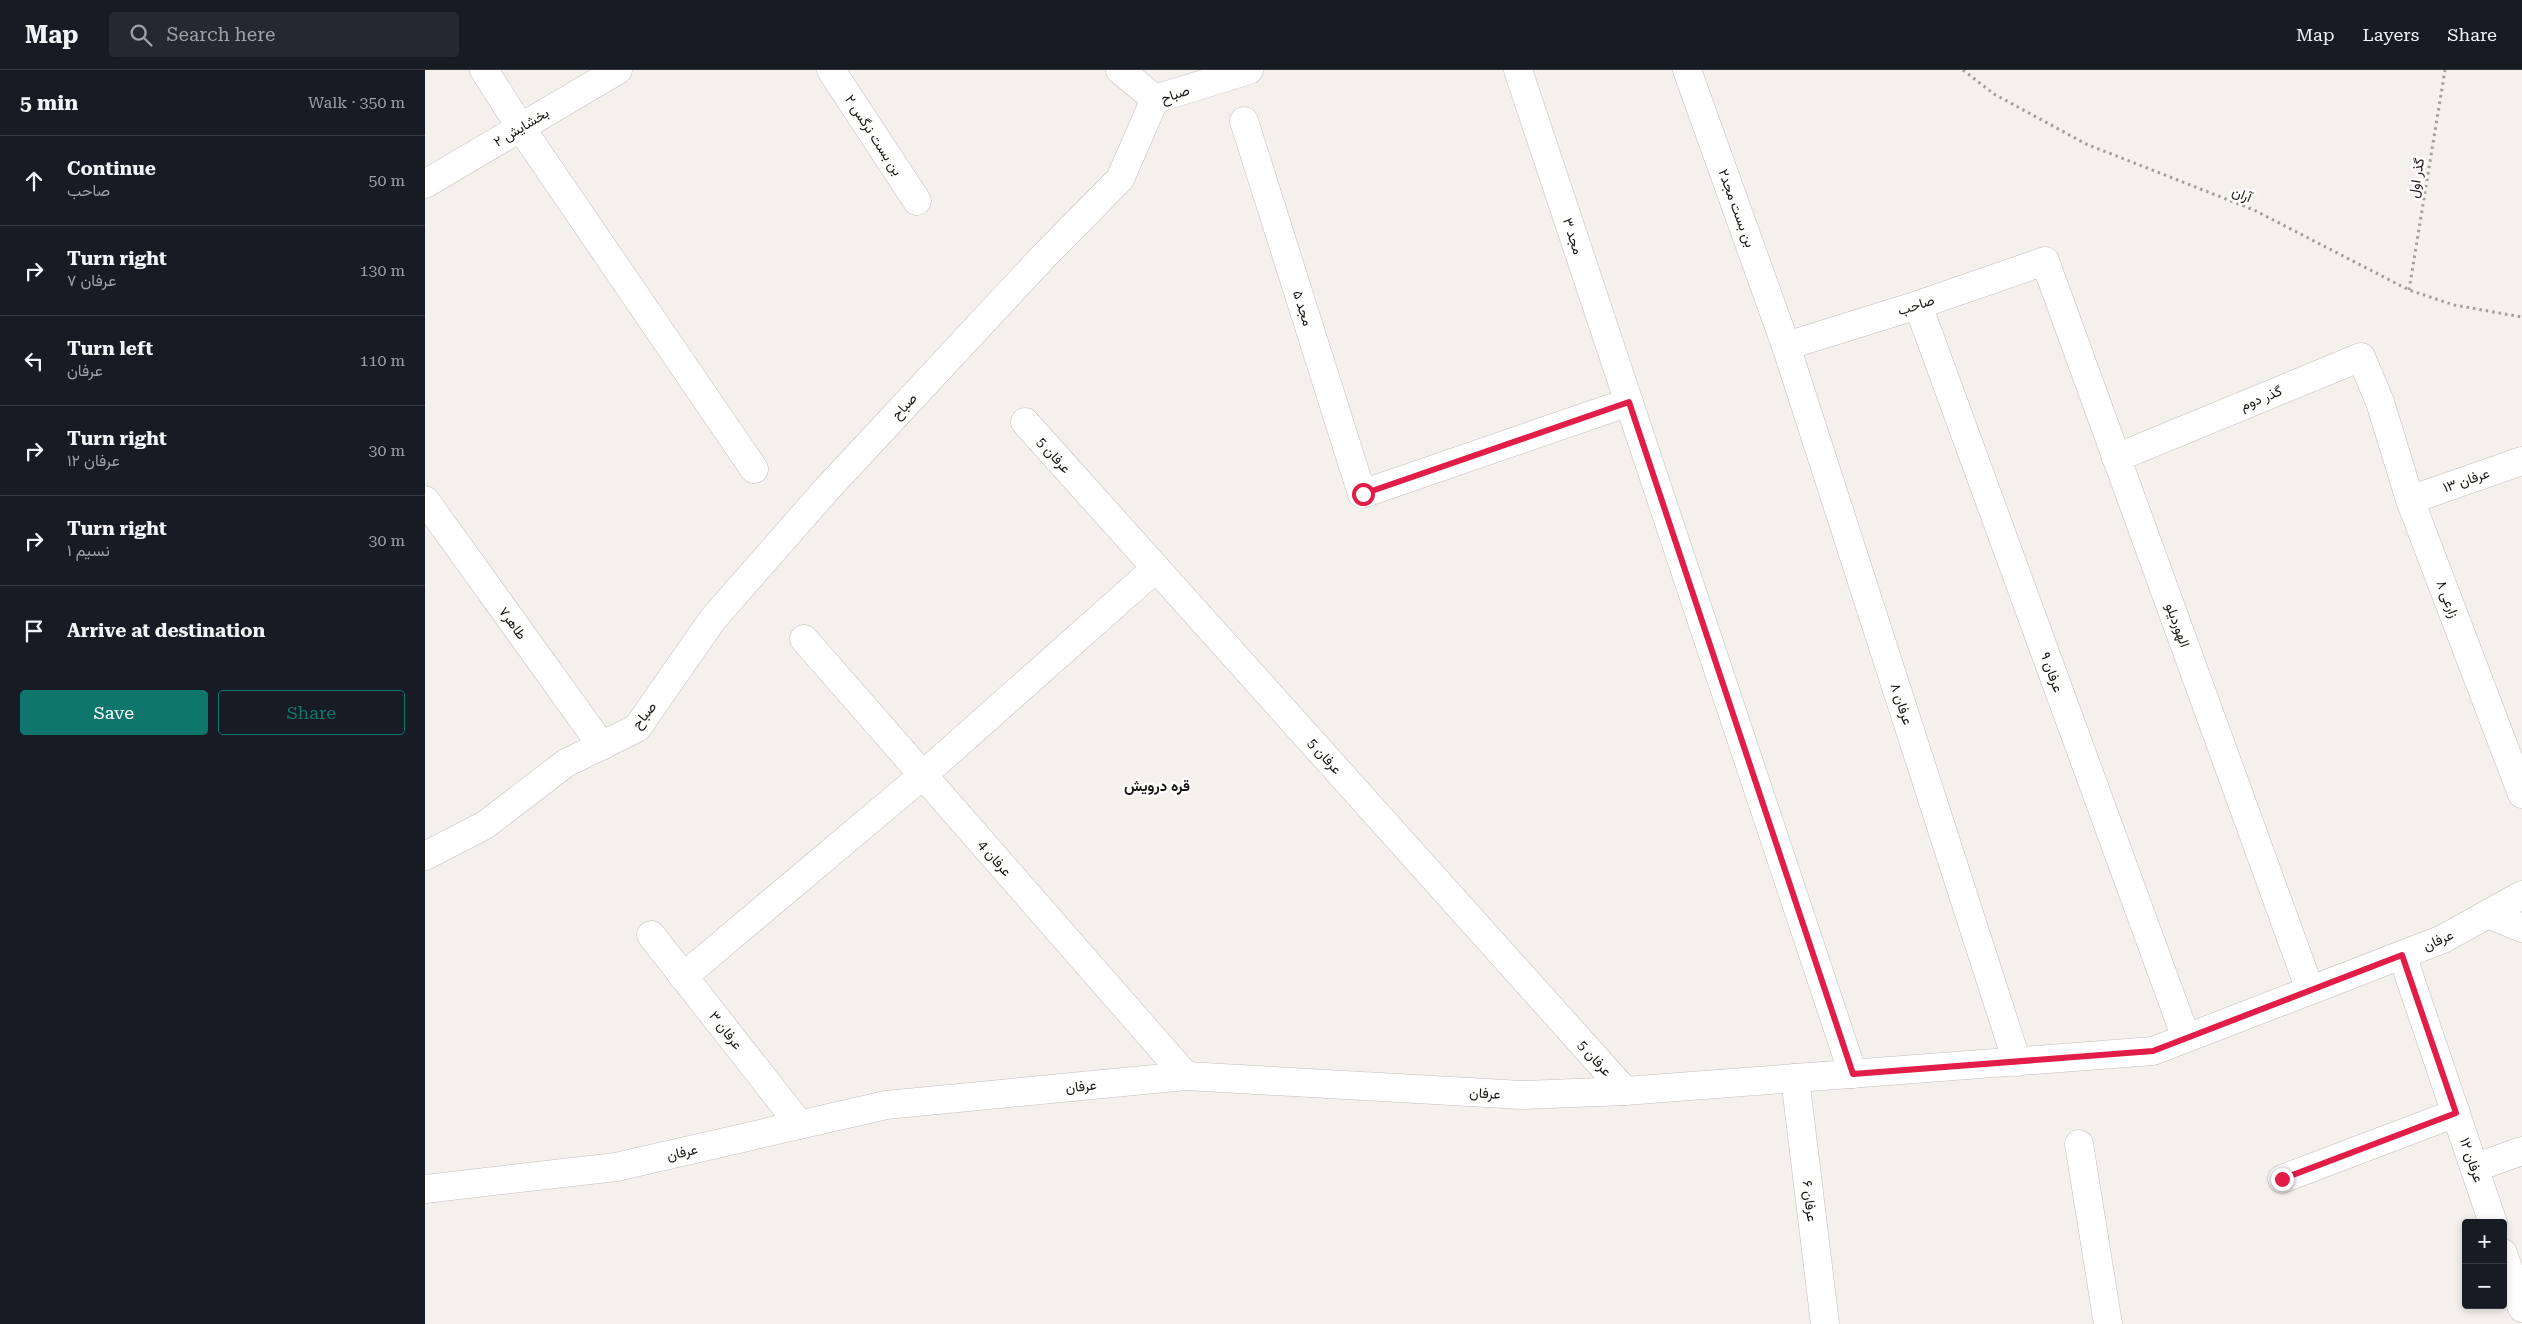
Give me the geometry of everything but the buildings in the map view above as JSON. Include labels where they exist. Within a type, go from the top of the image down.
[{"type":"street","points":[[484,70],[521,128],[755,469]]},
{"type":"street","name":"بخشایش ۲","points":[[425,184],[618,70]]},
{"type":"street","name":"بن بست نرگس ۲","points":[[831,70],[917,201]]},
{"type":"street","points":[[1120,70],[1155,99]]},
{"type":"street","name":"صباح","points":[[425,856],[485,825],[566,763],[637,728],[713,619],[826,490],[1044,256],[1119,180],[1155,99],[1249,70]]},
{"type":"street","name":"مجد ۳","points":[[1518,70],[1853,1074]]},
{"type":"street","name":"بن بست مجد۲","points":[[1687,70],[1786,346]]},
{"type":"street","name":"مجد ۵","points":[[1244,121],[1363,494],[1629,402]]},
{"type":"street","name":"صاحب","points":[[1786,346],[1918,305],[2045,261]]},
{"type":"street","name":"الهوردیلو","points":[[2045,261],[2311,990]]},
{"type":"street","name":"عرفان ۹","points":[[1918,305],[2186,1038]]},
{"type":"street","name":"عرفان ۸","points":[[1786,346],[2017,1062]]},
{"type":"street","name":"گذر دوم","points":[[2117,458],[2361,357],[2379,402]]},
{"type":"street","name":"زارعی ۸","points":[[2379,402],[2410,500],[2522,794]]},
{"type":"street","name":"عرفان 5","points":[[1025,422],[1625,1091]]},
{"type":"street","name":"عرفان ۱۳","points":[[2410,500],[2522,461]]},
{"type":"street","name":"طاهر۷","points":[[425,500],[602,746]]},
{"type":"street","points":[[683,977],[923,775],[1156,568]]},
{"type":"street","name":"عرفان 4","points":[[804,638],[1186,1076]]},
{"type":"street","name":"عرفان","points":[[429,1184],[616,1167],[886,1105],[1186,1076],[1523,1095],[1625,1091],[2153,1051],[2443,939],[2522,895]]},
{"type":"street","points":[[2488,914],[2522,928]]},
{"type":"street","name":"عرفان ۳","points":[[651,935],[800,1125]]},
{"type":"street","name":"عرفان ۱۲","points":[[2402,955],[2492,1219]]},
{"type":"street","name":"عرفان ۶","points":[[1795,1078],[1825,1324]]},
{"type":"street","points":[[2282,1179],[2456,1113]]},
{"type":"street","points":[[2079,1144],[2108,1324]]},
{"type":"street","points":[[2474,1168],[2522,1151]]},
{"type":"street","points":[[2507,1264],[2522,1308]]},
{"type":"path","name":"آران","points":[[1963,70],[1994,94],[2086,144],[2254,210],[2409,290],[2454,305],[2522,317]]},
{"type":"path","name":"گذر اول","points":[[2409,290],[2445,70]]},
{"type":"district","name":"قره درویش","points":[[1157,786]]},
{"type":"route","points":[[1363,494],[1629,402],[1853,1074],[2153,1051],[2402,955],[2456,1113],[2282,1179]]}]
